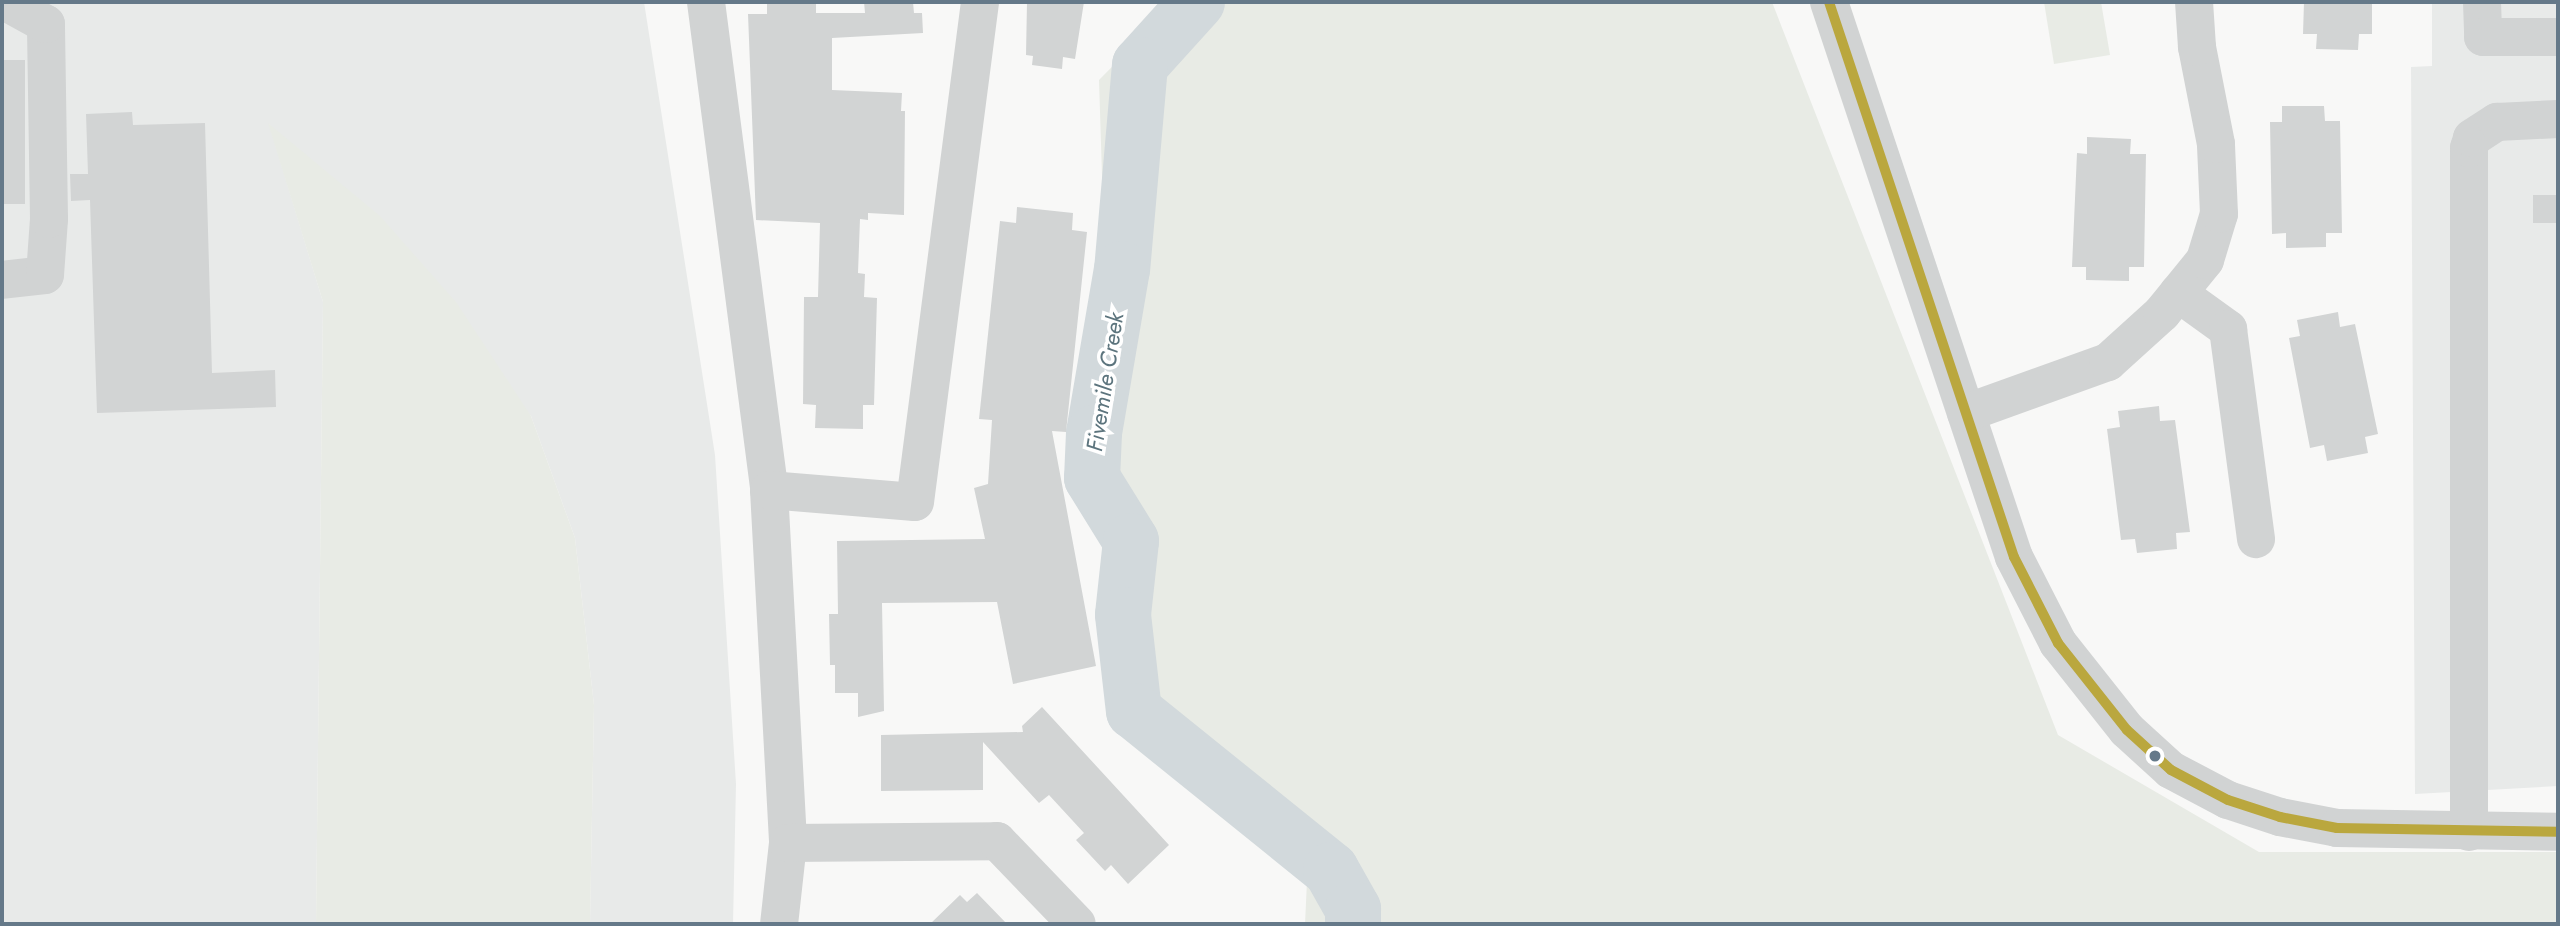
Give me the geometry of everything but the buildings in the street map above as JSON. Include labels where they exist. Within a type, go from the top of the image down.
[{"type":"street","points":[[2,280],[45,275],[49,219],[46,24],[6,2]]},
{"type":"street","points":[[706,2],[769,490],[788,843],[779,924]]},
{"type":"street","points":[[769,490],[915,502],[980,2]]},
{"type":"street","points":[[1829,2],[2014,557],[2058,643],[2127,730],[2171,770],[2228,800],[2337,828],[2558,832]]},
{"type":"street","points":[[1966,412],[2108,362],[2178,293],[2205,260],[2219,214],[2216,144],[2197,47],[2194,2]]},
{"type":"street","points":[[2482,2],[2483,37],[2558,37]]},
{"type":"street","points":[[2469,832],[2469,148],[2477,133],[2497,122],[2558,119]]},
{"type":"street","points":[[2178,293],[2228,329],[2256,539]]},
{"type":"street","points":[[788,843],[996,841],[1077,924]]},
{"type":"shaded area","points":[[2,2],[644,2],[715,455],[736,784],[733,924],[590,924],[594,705],[575,538],[531,416],[269,124],[323,302],[316,924],[2,924]]},
{"type":"shaded area","points":[[1176,2],[1772,2],[2058,735],[2259,852],[2558,852],[2558,924],[1305,924],[1307,881],[1119,717],[1099,80]]},
{"type":"shaded area","points":[[2044,2],[2101,2],[2110,55],[2054,64]]},
{"type":"shaded area","points":[[2432,2],[2558,2],[2558,786],[2415,794],[2411,67],[2432,66]]},
{"type":"shaded area","points":[[268,123],[380,216],[456,302],[531,416],[575,538],[594,705],[590,924],[316,924],[323,302]]},
{"type":"waterway","name":"Fivemile Creek","points":[[1197,2],[1140,65],[1122,269],[1094,433],[1092,478],[1131,541],[1123,615],[1134,711],[1331,870],[1353,909],[1353,924]]},
{"type":"transit line","points":[[1829,2],[2014,557],[2058,643],[2127,730],[2171,770],[2228,800],[2280,817],[2337,828],[2558,832]]}]
